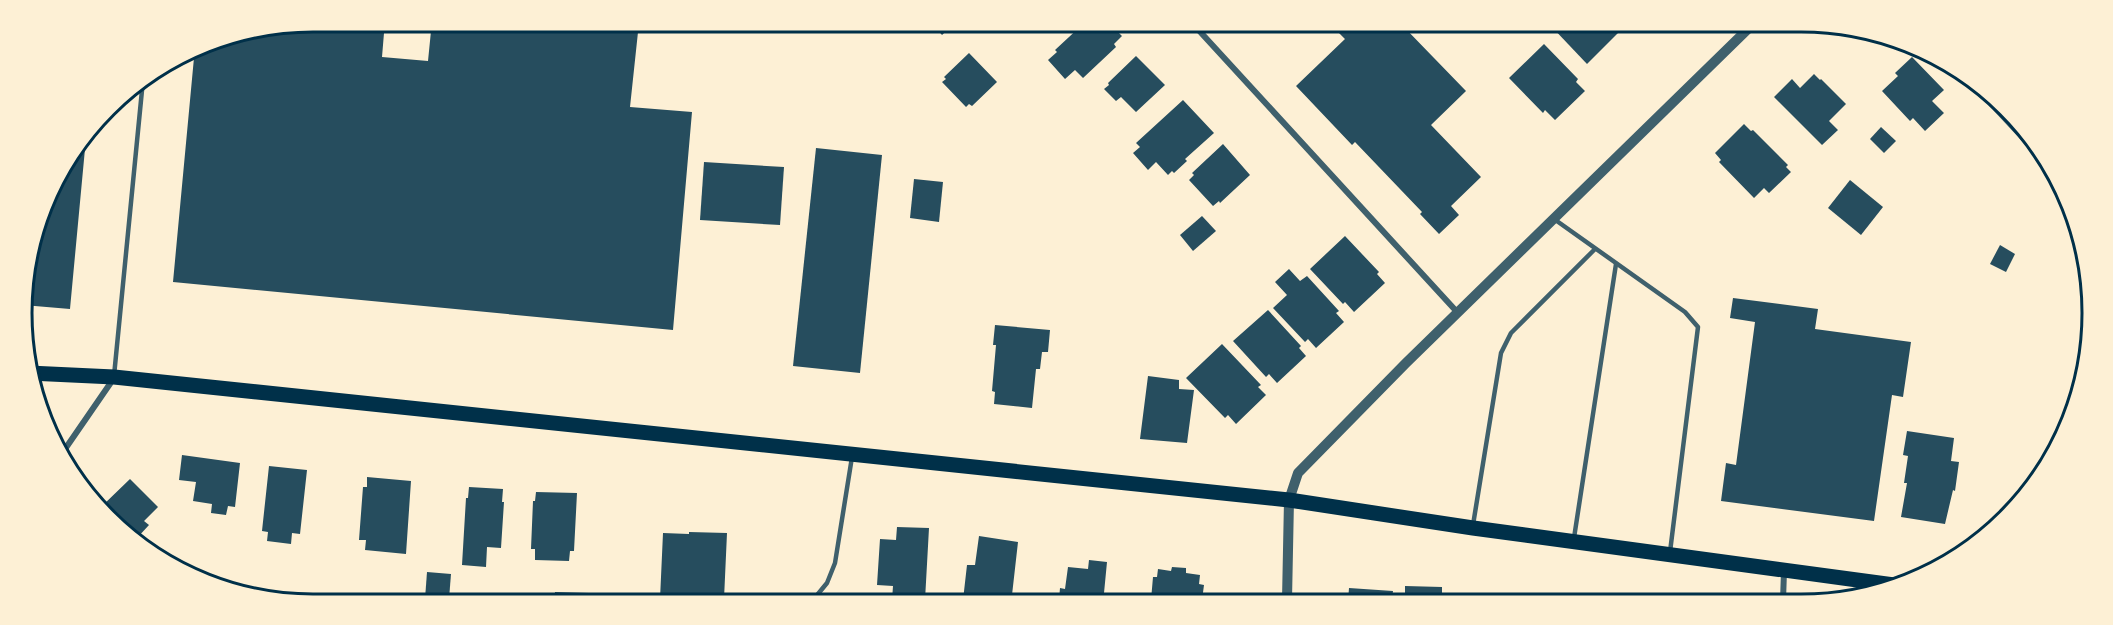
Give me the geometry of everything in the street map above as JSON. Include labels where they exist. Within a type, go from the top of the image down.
[{"type":"main road","points":[[38,373],[114,377],[1289,500],[1473,528],[1878,583]]},
{"type":"street","points":[[1200,32],[1458,313]]},
{"type":"street","points":[[1287,594],[1289,500],[1298,473],[1745,32]]},
{"type":"street","points":[[66,448],[114,377]]},
{"type":"street","points":[[1783,594],[1784,570]]},
{"type":"lane","points":[[114,377],[141,90]]},
{"type":"lane","points":[[1554,219],[1685,312],[1698,327],[1670,555]]},
{"type":"lane","points":[[1473,528],[1501,353],[1510,333],[1595,249]]},
{"type":"lane","points":[[1573,541],[1616,264]]},
{"type":"lane","points":[[818,594],[827,583],[835,563],[852,454]]},
{"type":"building","points":[[294,32],[384,32],[382,57],[428,61],[431,32],[638,32],[630,107],[692,112],[673,330],[173,282],[194,58],[222,46],[258,37]]},
{"type":"building","points":[[1074,32],[1118,32],[1122,36],[1114,44],[1116,47],[1083,78],[1075,70],[1065,79],[1048,60],[1057,52],[1055,50]]},
{"type":"building","points":[[1338,32],[1409,32],[1466,91],[1431,125],[1481,177],[1451,206],[1459,215],[1439,234],[1420,214],[1422,212],[1355,142],[1352,145],[1296,86],[1345,39]]},
{"type":"building","points":[[1557,32],[1619,32],[1587,64]]},
{"type":"building","points":[[1544,44],[1578,79],[1576,82],[1585,91],[1555,120],[1545,110],[1543,113],[1509,78]]},
{"type":"building","points":[[969,53],[997,82],[972,106],[969,104],[966,107],[942,82],[946,79],[944,77]]},
{"type":"building","points":[[1136,56],[1165,85],[1136,112],[1121,97],[1116,101],[1104,89]]},
{"type":"building","points":[[1912,57],[1944,90],[1932,101],[1944,113],[1925,131],[1913,118],[1910,121],[1882,91],[1898,76],[1895,73]]},
{"type":"building","points":[[1814,74],[1846,104],[1829,121],[1838,130],[1822,145],[1774,97],[1792,79],[1800,88]]},
{"type":"building","points":[[1183,100],[1214,133],[1185,159],[1187,161],[1174,173],[1172,171],[1168,175],[1156,162],[1148,170],[1133,153],[1140,147],[1136,143]]},
{"type":"building","points":[[1744,124],[1788,165],[1786,167],[1791,172],[1769,193],[1764,188],[1754,198],[1719,162],[1721,160],[1715,153]]},
{"type":"building","points":[[1881,127],[1896,141],[1884,153],[1870,139]]},
{"type":"building","points":[[1223,144],[1250,175],[1220,203],[1219,201],[1213,206],[1189,180],[1194,175],[1192,173]]},
{"type":"building","points":[[85,148],[70,309],[32,306],[32,294],[37,258],[46,222],[60,188]]},
{"type":"building","points":[[816,148],[882,155],[860,373],[793,366]]},
{"type":"building","points":[[704,162],[784,167],[780,225],[700,220]]},
{"type":"building","points":[[914,179],[943,182],[939,222],[910,218]]},
{"type":"building","points":[[1850,180],[1883,207],[1861,235],[1828,208]]},
{"type":"building","points":[[1202,216],[1216,231],[1193,251],[1180,235]]},
{"type":"building","points":[[1345,236],[1379,272],[1377,274],[1385,283],[1354,312],[1345,302],[1343,304],[1310,269]]},
{"type":"building","points":[[2000,245],[2015,254],[2006,272],[1990,264]]},
{"type":"building","points":[[1289,269],[1300,281],[1307,276],[1339,311],[1336,313],[1344,322],[1316,348],[1308,339],[1305,342],[1273,308],[1287,295],[1275,282]]},
{"type":"building","points":[[1733,298],[1818,309],[1815,329],[1911,342],[1903,397],[1892,395],[1874,521],[1721,501],[1726,463],[1736,465],[1755,322],[1730,318]]},
{"type":"building","points":[[1268,310],[1301,346],[1299,348],[1306,356],[1277,383],[1269,374],[1266,377],[1233,341]]},
{"type":"building","points":[[995,325],[1050,330],[1048,352],[1042,352],[1040,369],[1036,369],[1032,408],[994,404],[995,392],[992,391],[996,345],[993,345]]},
{"type":"building","points":[[1222,344],[1261,385],[1258,387],[1266,395],[1236,424],[1228,415],[1225,418],[1186,378]]},
{"type":"building","points":[[1148,376],[1179,380],[1179,389],[1194,390],[1187,443],[1140,439]]},
{"type":"building","points":[[1907,431],[1954,438],[1951,461],[1959,462],[1955,491],[1953,490],[1945,524],[1901,517],[1907,483],[1904,483],[1908,456],[1903,455]]},
{"type":"building","points":[[182,455],[240,463],[235,507],[228,506],[226,515],[211,513],[212,504],[193,501],[196,482],[179,480]]},
{"type":"building","points":[[269,466],[307,470],[300,534],[292,533],[291,544],[267,541],[268,532],[262,531]]},
{"type":"building","points":[[367,477],[411,481],[406,554],[365,550],[366,540],[359,540],[363,487],[367,487]]},
{"type":"building","points":[[130,479],[158,507],[144,521],[149,525],[140,534],[106,503]]},
{"type":"building","points":[[469,487],[503,489],[501,548],[487,547],[486,567],[462,565],[466,498],[468,498]]},
{"type":"building","points":[[536,492],[577,493],[574,551],[570,551],[569,561],[535,560],[535,549],[531,549],[533,501],[535,501]]},
{"type":"building","points":[[897,527],[929,528],[925,594],[892,594],[893,586],[877,585],[880,539],[896,540]]},
{"type":"building","points":[[689,532],[727,533],[724,594],[660,594],[663,533],[689,534]]},
{"type":"building","points":[[979,536],[1018,542],[1012,594],[964,594],[967,565],[975,565]]},
{"type":"building","points":[[1089,560],[1107,562],[1104,593],[1108,594],[1060,594],[1060,588],[1065,589],[1068,567],[1088,569]]},
{"type":"building","points":[[1172,567],[1186,568],[1186,573],[1200,575],[1199,584],[1204,585],[1203,594],[1152,594],[1153,577],[1157,577],[1158,569],[1171,571]]},
{"type":"building","points":[[427,572],[451,574],[449,594],[425,594]]},
{"type":"building","points":[[1405,586],[1442,587],[1442,594],[1405,594]]},
{"type":"building","points":[[1349,588],[1393,591],[1393,594],[1349,594]]},
{"type":"building","points":[[555,592],[589,593],[589,594],[555,594]]}]
